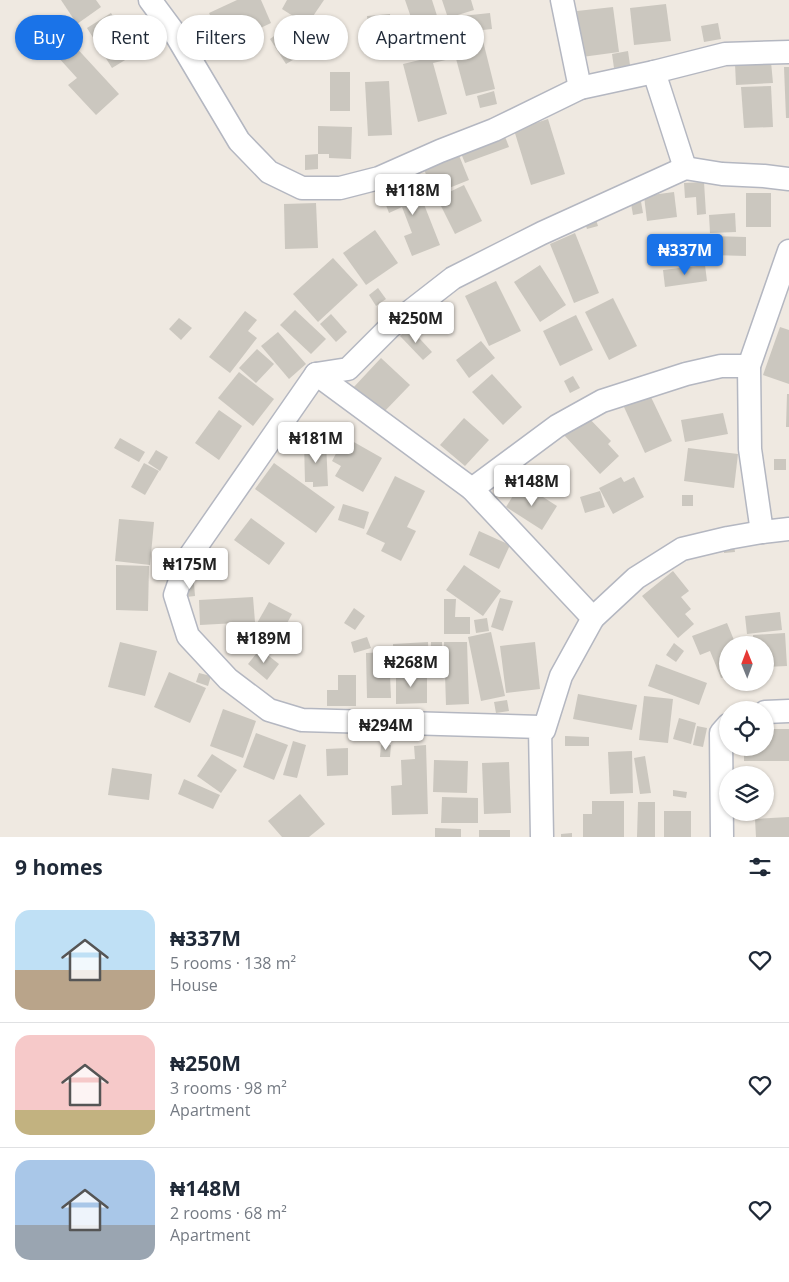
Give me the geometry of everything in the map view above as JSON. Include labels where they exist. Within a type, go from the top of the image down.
[{"type":"street","points":[[150,0],[176,35],[239,141],[269,172],[302,188],[340,188],[379,178],[494,130],[580,88],[726,54],[789,52]]},
{"type":"street","points":[[562,0],[580,88]]},
{"type":"street","points":[[654,72],[685,168]]},
{"type":"street","points":[[789,179],[722,174],[685,168],[542,233],[453,278],[390,327],[348,368],[316,374],[187,560],[174,595],[188,636],[228,680],[269,710],[302,720],[540,726],[544,730],[561,676],[593,618],[636,578],[682,549],[728,538],[789,529]]},
{"type":"street","points":[[762,532],[750,449],[748,366],[789,251]]},
{"type":"street","points":[[472,489],[557,426],[602,401],[695,372],[721,366],[748,366]]},
{"type":"street","points":[[316,374],[472,489],[593,618]]},
{"type":"street","points":[[774,712],[789,711]]},
{"type":"street","points":[[540,726],[542,837]]},
{"type":"street","points":[[721,756],[722,837]]},
{"type":"building","points":[[61,0],[96,0],[101,7],[83,20],[83,15],[71,15]]},
{"type":"building","points":[[237,0],[261,0],[271,23],[264,26],[264,15],[210,15],[209,13]]},
{"type":"building","points":[[287,0],[324,0],[314,15],[291,15],[282,9]]},
{"type":"building","points":[[405,0],[432,0],[437,15],[410,15]]},
{"type":"building","points":[[442,0],[471,0],[474,10],[458,15],[447,15]]},
{"type":"building","points":[[666,4],[671,41],[634,45],[630,8]]},
{"type":"building","points":[[613,7],[619,52],[582,57],[577,11]]},
{"type":"building","points":[[490,13],[492,29],[484,30],[484,15],[471,15]]},
{"type":"building","points":[[718,23],[721,39],[704,42],[701,26]]},
{"type":"building","points":[[93,24],[93,38],[87,28]]},
{"type":"building","points":[[274,36],[274,45],[270,39]]},
{"type":"building","points":[[484,45],[495,89],[466,96],[456,60],[484,60]]},
{"type":"building","points":[[628,51],[630,65],[614,68],[612,54]]},
{"type":"building","points":[[83,55],[119,94],[96,115],[68,85],[77,78],[61,60],[83,60]]},
{"type":"building","points":[[107,60],[125,60],[112,68]]},
{"type":"building","points":[[283,60],[293,60],[286,64]]},
{"type":"building","points":[[420,60],[446,60],[433,63],[447,114],[418,122],[403,64]]},
{"type":"building","points":[[771,62],[773,83],[736,85],[735,64]]},
{"type":"building","points":[[784,67],[789,67],[789,118],[786,118]]},
{"type":"building","points":[[330,72],[350,72],[350,111],[330,111]]},
{"type":"building","points":[[389,81],[392,135],[368,136],[365,82]]},
{"type":"building","points":[[771,86],[773,127],[744,128],[741,87]]},
{"type":"building","points":[[494,91],[497,104],[480,108],[477,96]]},
{"type":"building","points":[[548,119],[565,174],[531,185],[514,130]]},
{"type":"building","points":[[318,126],[352,127],[351,159],[329,158],[329,154],[318,154]]},
{"type":"building","points":[[504,134],[509,147],[465,163],[460,151]]},
{"type":"building","points":[[458,153],[469,180],[434,194],[423,167]]},
{"type":"building","points":[[318,154],[318,169],[305,170],[305,155]]},
{"type":"building","points":[[414,179],[440,245],[412,256],[404,236],[412,233],[402,207],[389,213],[381,192]]},
{"type":"building","points":[[704,182],[706,214],[697,215],[696,197],[685,198],[684,183]]},
{"type":"building","points":[[464,185],[482,221],[455,234],[437,198]]},
{"type":"building","points":[[674,192],[677,217],[647,221],[644,196]]},
{"type":"building","points":[[746,193],[771,193],[771,227],[746,227]]},
{"type":"building","points":[[640,196],[643,213],[633,215],[630,198]]},
{"type":"building","points":[[316,203],[318,248],[285,249],[284,204]]},
{"type":"building","points":[[594,213],[598,226],[587,229],[583,216]]},
{"type":"building","points":[[735,213],[736,232],[710,233],[709,215]]},
{"type":"building","points":[[375,230],[398,263],[366,285],[343,253]]},
{"type":"building","points":[[575,233],[599,293],[574,303],[550,244]]},
{"type":"building","points":[[712,236],[746,237],[746,256],[712,255]]},
{"type":"building","points":[[333,258],[358,285],[318,322],[293,294]]},
{"type":"building","points":[[540,265],[566,305],[540,322],[514,282]]},
{"type":"building","points":[[705,265],[707,281],[665,287],[663,270]]},
{"type":"building","points":[[496,281],[521,331],[489,346],[465,296]]},
{"type":"building","points":[[378,288],[386,299],[376,306],[369,295]]},
{"type":"building","points":[[613,298],[637,346],[609,360],[585,312]]},
{"type":"building","points":[[295,310],[326,339],[311,354],[280,325]]},
{"type":"building","points":[[245,311],[257,320],[248,331],[257,338],[230,373],[209,357]]},
{"type":"building","points":[[331,314],[347,332],[336,342],[320,324]]},
{"type":"building","points":[[576,315],[593,350],[560,366],[543,331]]},
{"type":"building","points":[[179,318],[192,328],[181,340],[169,329]]},
{"type":"building","points":[[409,327],[432,352],[423,360],[400,336]]},
{"type":"building","points":[[780,327],[789,330],[789,384],[763,375]]},
{"type":"building","points":[[278,332],[306,364],[289,379],[261,346]]},
{"type":"building","points":[[481,341],[495,358],[469,378],[456,360]]},
{"type":"building","points":[[257,349],[274,364],[256,383],[239,368]]},
{"type":"building","points":[[381,358],[410,385],[381,415],[352,389]]},
{"type":"building","points":[[239,372],[274,399],[253,426],[218,398]]},
{"type":"building","points":[[492,374],[522,407],[503,425],[472,392]]},
{"type":"building","points":[[573,376],[580,388],[570,393],[564,381]]},
{"type":"building","points":[[787,394],[789,394],[789,427],[786,427]]},
{"type":"building","points":[[650,395],[672,441],[645,453],[624,407]]},
{"type":"building","points":[[219,410],[242,426],[219,460],[195,443]]},
{"type":"building","points":[[723,413],[728,434],[685,442],[681,420]]},
{"type":"building","points":[[585,414],[611,441],[608,444],[619,456],[600,474],[564,435]]},
{"type":"building","points":[[464,418],[489,440],[465,466],[440,445]]},
{"type":"building","points":[[318,425],[329,426],[328,439],[318,439]]},
{"type":"building","points":[[345,437],[382,458],[363,492],[335,476],[341,466],[332,461]]},
{"type":"building","points":[[120,438],[145,452],[139,462],[114,448]]},
{"type":"building","points":[[304,442],[326,442],[328,486],[313,487],[313,482],[305,482]]},
{"type":"building","points":[[688,448],[738,454],[734,488],[684,481]]},
{"type":"building","points":[[156,450],[168,457],[160,471],[148,463]]},
{"type":"building","points":[[774,459],[786,459],[786,470],[774,470]]},
{"type":"building","points":[[144,463],[159,471],[145,495],[131,487]]},
{"type":"building","points":[[274,463],[335,507],[316,533],[255,489]]},
{"type":"building","points":[[395,476],[425,491],[407,527],[416,531],[401,561],[381,551],[385,543],[366,534]]},
{"type":"building","points":[[621,477],[624,482],[634,477],[644,497],[613,514],[599,488]]},
{"type":"building","points":[[521,483],[557,506],[542,530],[506,507]]},
{"type":"building","points":[[600,491],[605,507],[585,513],[580,497]]},
{"type":"building","points":[[682,495],[693,495],[693,506],[682,506]]},
{"type":"building","points":[[343,504],[369,512],[364,529],[338,520]]},
{"type":"building","points":[[251,518],[285,543],[269,565],[234,540]]},
{"type":"building","points":[[119,519],[154,522],[150,565],[115,561]]},
{"type":"building","points":[[479,531],[510,545],[499,569],[469,555]]},
{"type":"building","points":[[733,539],[735,552],[724,553],[723,540]]},
{"type":"building","points":[[116,565],[149,566],[148,611],[116,610]]},
{"type":"building","points":[[464,565],[501,591],[483,616],[446,590]]},
{"type":"building","points":[[673,571],[689,591],[681,597],[691,609],[685,614],[694,624],[678,638],[642,596]]},
{"type":"building","points":[[185,583],[194,583],[195,596],[186,597]]},
{"type":"building","points":[[253,597],[255,622],[200,625],[199,600]]},
{"type":"building","points":[[500,598],[513,601],[503,631],[491,627]]},
{"type":"building","points":[[444,599],[456,599],[455,617],[470,617],[470,634],[444,634]]},
{"type":"building","points":[[269,602],[292,614],[279,638],[256,625]]},
{"type":"building","points":[[354,608],[365,616],[355,630],[344,623]]},
{"type":"building","points":[[780,612],[782,630],[747,634],[745,616]]},
{"type":"building","points":[[487,618],[489,631],[476,633],[474,620]]},
{"type":"building","points":[[727,623],[732,636],[719,636],[719,673],[710,651],[700,655],[692,636]]},
{"type":"building","points":[[491,632],[505,696],[481,701],[468,637]]},
{"type":"building","points":[[785,633],[787,666],[774,667],[774,636],[753,635]]},
{"type":"building","points":[[367,637],[371,648],[354,653],[351,642]]},
{"type":"building","points":[[120,642],[157,651],[145,696],[108,687]]},
{"type":"building","points":[[428,642],[429,668],[394,670],[393,644]]},
{"type":"building","points":[[431,642],[442,642],[442,673],[430,673]]},
{"type":"building","points":[[444,642],[467,642],[469,704],[446,705]]},
{"type":"building","points":[[535,642],[540,689],[506,693],[500,646]]},
{"type":"building","points":[[674,643],[684,651],[676,662],[666,655]]},
{"type":"building","points":[[260,649],[279,664],[267,680],[248,664]]},
{"type":"building","points":[[389,652],[391,698],[367,698],[366,653]]},
{"type":"building","points":[[656,664],[707,683],[699,705],[648,686]]},
{"type":"building","points":[[169,672],[206,688],[190,723],[154,707]]},
{"type":"building","points":[[396,672],[427,672],[427,703],[396,704]]},
{"type":"building","points":[[199,673],[211,676],[208,686],[196,682]]},
{"type":"building","points":[[338,675],[356,675],[356,706],[327,706],[327,690],[338,690]]},
{"type":"building","points":[[578,694],[637,705],[632,730],[573,719]]},
{"type":"building","points":[[644,696],[673,699],[668,743],[639,740]]},
{"type":"building","points":[[507,700],[509,711],[496,713],[494,702]]},
{"type":"building","points":[[223,709],[256,721],[243,758],[210,746]]},
{"type":"building","points":[[679,718],[696,723],[691,744],[673,739]]},
{"type":"building","points":[[697,726],[707,728],[703,747],[693,745]]},
{"type":"building","points":[[774,729],[789,729],[789,761],[744,761],[744,756],[774,756]]},
{"type":"building","points":[[256,733],[288,745],[274,780],[243,767]]},
{"type":"building","points":[[565,736],[589,737],[589,746],[565,746]]},
{"type":"building","points":[[293,741],[306,745],[297,778],[283,775]]},
{"type":"building","points":[[381,745],[391,745],[390,757],[380,757]]},
{"type":"building","points":[[426,745],[428,814],[392,815],[391,786],[402,785],[401,760],[415,759],[414,746]]},
{"type":"building","points":[[348,748],[348,775],[327,776],[326,749]]},
{"type":"building","points":[[632,751],[633,793],[610,794],[608,752]]},
{"type":"building","points":[[212,754],[237,770],[221,793],[197,776]]},
{"type":"building","points":[[645,756],[651,793],[640,794],[634,758]]},
{"type":"building","points":[[434,760],[468,761],[467,793],[433,792]]},
{"type":"building","points":[[509,762],[511,813],[484,814],[482,763]]},
{"type":"building","points":[[112,768],[152,774],[149,800],[108,795]]},
{"type":"building","points":[[184,779],[220,795],[213,809],[178,794]]},
{"type":"building","points":[[673,790],[687,792],[686,798],[673,796]]},
{"type":"building","points":[[300,794],[325,824],[309,837],[282,837],[268,821]]},
{"type":"building","points":[[442,797],[478,798],[478,823],[441,823]]},
{"type":"building","points":[[592,801],[624,801],[624,837],[583,837],[583,814],[592,814]]},
{"type":"building","points":[[638,802],[655,802],[655,837],[637,837]]},
{"type":"building","points":[[664,811],[691,811],[691,837],[664,837]]},
{"type":"building","points":[[789,817],[789,837],[756,837],[755,821],[774,821],[774,818]]},
{"type":"building","points":[[435,828],[461,829],[461,837],[435,837]]},
{"type":"building","points":[[479,830],[510,830],[510,837],[479,837]]},
{"type":"building","points":[[572,833],[572,837],[561,837],[561,834]]}]
